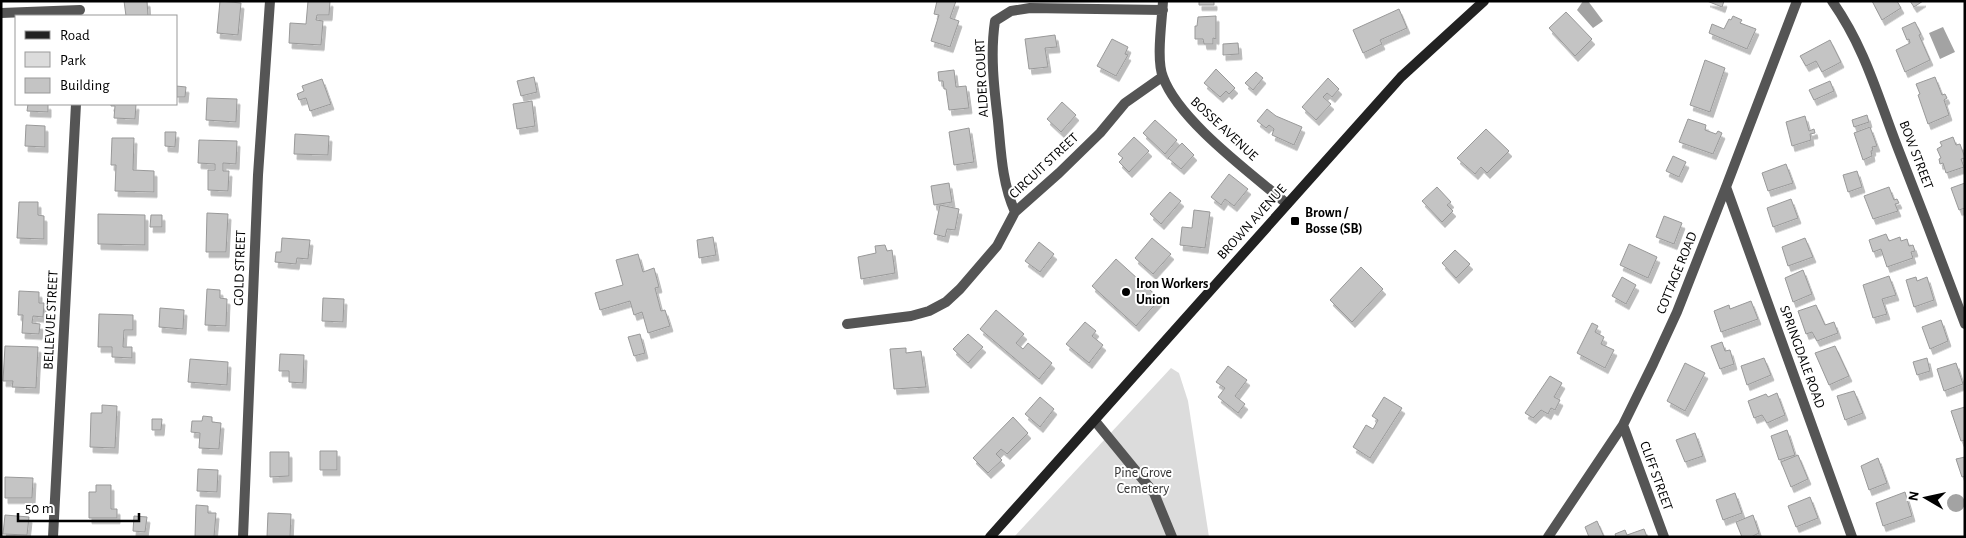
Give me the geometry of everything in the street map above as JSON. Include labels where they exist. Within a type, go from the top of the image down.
[{"type":"main road","name":"BROWN AVENUE","points":[[990,537],[1401,77],[1484,1]]},
{"type":"street","name":"GOLD STREET","points":[[243,537],[258,175],[270,1]]},
{"type":"street","name":"COTTAGE ROAD","points":[[1548,537],[1623,424],[1677,312],[1797,1]]},
{"type":"street","name":"BOW STREET","points":[[1832,1],[1855,38],[1878,91],[1896,144],[1965,324]]},
{"type":"street","name":"BOSSE AVENUE","points":[[1163,5],[1162,76],[1180,108],[1206,134],[1287,204]]},
{"type":"street","name":"ALDER COURT","points":[[1015,212],[1007,194],[1003,176],[992,41],[995,21],[1011,11],[1030,8],[1163,5]]},
{"type":"street","points":[[1,13],[80,9]]},
{"type":"street","name":"CIRCUIT STREET","points":[[847,324],[911,316],[930,311],[946,302],[960,289],[997,246],[1015,212],[1100,133],[1126,103],[1162,76]]},
{"type":"street","name":"BELLEVUE STREET","points":[[53,537],[76,105]]},
{"type":"street","name":"SPRINGDALE ROAD","points":[[1726,187],[1852,537]]},
{"type":"street","points":[[1095,421],[1154,493],[1172,537]]},
{"type":"street","name":"CLIFF STREET","points":[[1623,424],[1664,537]]},
{"type":"green space","name":"Pine Grove Cemetery","points":[[1171,368],[1179,373],[1188,401],[1209,537],[1014,537]]},
{"type":"shaded area","points":[[1583,1],[1588,1],[1603,21],[1593,28],[1577,10]]},
{"type":"shaded area","points":[[1943,27],[1955,52],[1940,59],[1929,33]]},
{"type":"shaded area","points":[[1956,494],[1962,497],[1965,503],[1962,509],[1956,512],[1950,509],[1947,503],[1950,497]]},
{"type":"building","points":[[124,1],[147,1],[148,15],[126,15]]},
{"type":"building","points":[[220,1],[241,3],[238,35],[217,33]]},
{"type":"building","points":[[308,1],[330,1],[329,15],[317,15],[316,20],[323,21],[321,45],[289,43],[290,23],[306,24]]},
{"type":"building","points":[[937,1],[956,1],[950,18],[959,21],[950,47],[931,41],[939,15],[934,14]]},
{"type":"building","points":[[1199,1],[1214,1],[1214,5],[1199,5]]},
{"type":"building","points":[[1707,1],[1724,1],[1722,7]]},
{"type":"building","points":[[1872,1],[1897,1],[1901,8],[1882,20]]},
{"type":"building","points":[[1910,1],[1923,1],[1914,7]]},
{"type":"building","points":[[1399,9],[1407,28],[1380,40],[1382,44],[1363,53],[1353,30]]},
{"type":"building","points":[[1566,12],[1592,39],[1575,56],[1549,28]]},
{"type":"building","points":[[1216,16],[1216,39],[1213,38],[1213,44],[1204,44],[1203,39],[1195,39],[1195,26],[1197,26],[1198,17]]},
{"type":"building","points":[[1733,16],[1742,20],[1740,23],[1756,29],[1747,49],[1709,33],[1712,24],[1724,29],[1729,19],[1731,20]]},
{"type":"building","points":[[1915,22],[1930,60],[1905,72],[1896,50],[1910,43],[1902,28]]},
{"type":"building","points":[[1055,35],[1057,47],[1045,48],[1048,67],[1029,69],[1025,39]]},
{"type":"building","points":[[1112,39],[1128,47],[1125,54],[1128,55],[1116,76],[1097,66]]},
{"type":"building","points":[[1830,40],[1841,62],[1822,72],[1816,61],[1806,66],[1800,56]]},
{"type":"building","points":[[1238,43],[1239,54],[1223,55],[1223,44]]},
{"type":"building","points":[[1705,60],[1725,68],[1710,112],[1690,105]]},
{"type":"building","points":[[1216,69],[1235,88],[1229,94],[1226,91],[1220,97],[1204,83]]},
{"type":"building","points":[[954,70],[956,87],[966,86],[969,108],[949,110],[946,89],[944,89],[943,81],[939,81],[938,72]]},
{"type":"building","points":[[1256,72],[1263,78],[1253,90],[1245,83]]},
{"type":"building","points":[[534,77],[537,92],[521,96],[517,81]]},
{"type":"building","points":[[1935,77],[1942,95],[1945,94],[1947,98],[1944,100],[1949,115],[1928,124],[1916,84]]},
{"type":"building","points":[[1328,78],[1339,89],[1332,97],[1327,93],[1323,97],[1331,104],[1316,120],[1302,107]]},
{"type":"building","points":[[322,79],[331,104],[310,111],[306,98],[299,100],[297,94],[304,91],[302,86]]},
{"type":"building","points":[[1830,81],[1834,91],[1814,100],[1809,90]]},
{"type":"building","points":[[178,86],[186,87],[185,97],[178,97]]},
{"type":"building","points":[[207,98],[237,99],[236,122],[206,120]]},
{"type":"building","points":[[532,101],[535,126],[517,129],[513,104]]},
{"type":"building","points":[[1062,102],[1076,115],[1061,132],[1047,119]]},
{"type":"building","points":[[28,105],[48,105],[48,112],[27,111]]},
{"type":"building","points":[[136,105],[135,119],[114,118],[115,106],[111,106]]},
{"type":"building","points":[[1267,109],[1276,116],[1302,127],[1294,145],[1272,135],[1274,129],[1269,125],[1266,128],[1257,121]]},
{"type":"building","points":[[1867,115],[1869,122],[1854,127],[1852,120]]},
{"type":"building","points":[[1805,116],[1809,131],[1814,129],[1815,133],[1810,134],[1811,140],[1792,146],[1786,122]]},
{"type":"building","points":[[1688,119],[1706,125],[1705,130],[1716,134],[1718,131],[1722,133],[1713,154],[1679,142]]},
{"type":"building","points":[[1155,120],[1177,140],[1165,154],[1143,133]]},
{"type":"building","points":[[26,125],[45,126],[45,147],[25,146]]},
{"type":"building","points":[[1870,127],[1877,146],[1872,147],[1872,156],[1863,160],[1854,133]]},
{"type":"building","points":[[969,128],[974,162],[954,165],[949,132]]},
{"type":"building","points":[[1486,129],[1509,151],[1487,173],[1481,167],[1475,174],[1457,158]]},
{"type":"building","points":[[165,132],[176,132],[175,147],[165,146]]},
{"type":"building","points":[[295,134],[329,136],[328,155],[294,154]]},
{"type":"building","points":[[1134,137],[1149,151],[1129,172],[1119,162],[1123,158],[1118,154]]},
{"type":"building","points":[[1953,137],[1956,145],[1960,144],[1965,158],[1961,159],[1964,167],[1946,173],[1943,163],[1940,164],[1939,159],[1941,158],[1937,149],[1942,146],[1940,142]]},
{"type":"building","points":[[112,138],[134,138],[133,170],[154,171],[154,192],[115,191],[116,165],[111,165]]},
{"type":"building","points":[[199,140],[237,141],[236,164],[223,163],[223,171],[229,171],[228,191],[208,190],[208,170],[215,170],[215,164],[198,163]]},
{"type":"building","points":[[1182,143],[1194,155],[1181,169],[1168,158]]},
{"type":"building","points":[[1673,156],[1686,162],[1679,177],[1666,171]]},
{"type":"building","points":[[1786,164],[1793,183],[1768,191],[1762,173]]},
{"type":"building","points":[[1857,171],[1862,187],[1848,192],[1843,175]]},
{"type":"building","points":[[1229,174],[1248,189],[1234,206],[1225,199],[1221,205],[1211,197]]},
{"type":"building","points":[[949,183],[952,202],[934,205],[931,186]]},
{"type":"building","points":[[1965,183],[1965,208],[1959,210],[1951,188]]},
{"type":"building","points":[[1437,187],[1451,202],[1447,205],[1453,211],[1442,222],[1422,201]]},
{"type":"building","points":[[1889,187],[1894,200],[1897,199],[1899,203],[1895,204],[1898,211],[1873,219],[1864,196]]},
{"type":"building","points":[[1170,192],[1181,201],[1161,224],[1150,214]]},
{"type":"building","points":[[1791,199],[1798,218],[1773,227],[1767,208]]},
{"type":"building","points":[[19,202],[38,202],[38,215],[44,216],[44,239],[17,238]]},
{"type":"building","points":[[940,205],[959,209],[955,230],[947,229],[945,237],[934,234]]},
{"type":"building","points":[[1194,210],[1210,212],[1205,248],[1180,245],[1182,227],[1192,228]]},
{"type":"building","points":[[207,213],[228,214],[226,252],[206,252]]},
{"type":"building","points":[[98,214],[145,215],[145,245],[98,244]]},
{"type":"building","points":[[151,215],[162,215],[162,227],[150,227]]},
{"type":"building","points":[[1664,216],[1682,223],[1674,244],[1656,237]]},
{"type":"building","points":[[1886,234],[1889,241],[1900,237],[1901,241],[1907,239],[1909,246],[1913,245],[1915,251],[1911,252],[1913,258],[1887,267],[1881,249],[1873,252],[1869,240]]},
{"type":"building","points":[[713,237],[716,255],[699,258],[697,240]]},
{"type":"building","points":[[282,238],[310,240],[308,259],[297,258],[296,264],[275,262],[276,252],[281,252]]},
{"type":"building","points":[[1152,238],[1171,254],[1153,274],[1135,258]]},
{"type":"building","points":[[1805,238],[1813,257],[1788,266],[1782,247]]},
{"type":"building","points":[[1039,242],[1054,254],[1040,272],[1025,261]]},
{"type":"building","points":[[1629,244],[1657,257],[1648,278],[1620,265]]},
{"type":"building","points":[[885,245],[887,251],[892,250],[895,273],[861,279],[858,257],[876,253],[875,246]]},
{"type":"building","points":[[1455,250],[1470,264],[1456,278],[1442,263]]},
{"type":"building","points":[[638,254],[643,272],[654,268],[659,287],[655,288],[661,311],[665,310],[670,326],[648,333],[642,312],[634,315],[630,301],[600,310],[595,293],[623,285],[616,260]]},
{"type":"building","name":"Iron Workers Union","points":[[1116,259],[1160,299],[1136,326],[1092,286]]},
{"type":"building","points":[[1361,267],[1383,289],[1352,322],[1330,300]]},
{"type":"building","points":[[1803,270],[1812,294],[1793,302],[1785,278]]},
{"type":"building","points":[[1889,276],[1896,295],[1882,299],[1887,314],[1873,318],[1863,285]]},
{"type":"building","points":[[1622,277],[1636,285],[1626,304],[1612,296]]},
{"type":"building","points":[[1916,277],[1917,281],[1927,277],[1934,300],[1914,307],[1906,280]]},
{"type":"building","points":[[207,289],[220,290],[220,298],[227,299],[226,326],[205,325]]},
{"type":"building","points":[[19,291],[39,292],[39,303],[44,303],[43,317],[33,316],[32,323],[40,324],[39,334],[22,333],[23,315],[18,315]]},
{"type":"building","points":[[323,298],[344,299],[343,322],[322,321]]},
{"type":"building","points":[[1751,301],[1758,319],[1721,332],[1714,311],[1729,305],[1730,309]]},
{"type":"building","points":[[1816,305],[1825,325],[1834,322],[1838,333],[1817,341],[1812,332],[1806,334],[1798,311]]},
{"type":"building","points":[[160,308],[184,310],[183,329],[159,327]]},
{"type":"building","points":[[996,310],[1024,334],[1016,343],[1023,349],[1028,343],[1052,363],[1039,379],[980,329]]},
{"type":"building","points":[[99,314],[133,315],[133,330],[124,330],[123,347],[132,347],[132,358],[112,357],[112,347],[98,347]]},
{"type":"building","points":[[1941,320],[1948,341],[1930,349],[1922,327]]},
{"type":"building","points":[[1085,322],[1096,331],[1092,336],[1103,345],[1089,363],[1066,344]]},
{"type":"building","points":[[1592,323],[1598,326],[1595,332],[1604,337],[1601,344],[1614,350],[1605,368],[1577,353]]},
{"type":"building","points":[[640,334],[645,353],[634,356],[628,337]]},
{"type":"building","points":[[968,334],[983,347],[968,363],[953,349]]},
{"type":"building","points":[[1722,342],[1725,351],[1730,350],[1734,364],[1720,369],[1711,346]]},
{"type":"building","points":[[5,346],[38,347],[36,388],[12,387],[13,381],[3,381]]},
{"type":"building","points":[[1835,346],[1849,376],[1829,385],[1815,353]]},
{"type":"building","points":[[906,348],[906,353],[921,351],[926,387],[894,389],[890,349]]},
{"type":"building","points":[[280,354],[304,355],[303,383],[289,382],[289,371],[279,371]]},
{"type":"building","points":[[1764,358],[1771,375],[1747,385],[1741,366]]},
{"type":"building","points":[[1927,358],[1930,371],[1917,375],[1913,362]]},
{"type":"building","points":[[190,359],[228,362],[227,385],[188,382]]},
{"type":"building","points":[[1685,363],[1705,373],[1685,411],[1667,401]]},
{"type":"building","points":[[1956,363],[1963,384],[1944,391],[1937,369]]},
{"type":"building","points":[[1228,366],[1247,380],[1235,396],[1245,404],[1238,413],[1218,397],[1225,388],[1216,382]]},
{"type":"building","points":[[1550,376],[1562,383],[1554,397],[1560,400],[1555,410],[1551,408],[1548,414],[1541,410],[1533,418],[1525,413]]},
{"type":"building","points":[[1854,391],[1863,413],[1845,420],[1837,396]]},
{"type":"building","points":[[1777,393],[1785,415],[1767,423],[1762,415],[1754,418],[1748,401],[1766,394],[1768,397]]},
{"type":"building","points":[[1040,397],[1054,409],[1040,427],[1025,414]]},
{"type":"building","points":[[1384,397],[1402,408],[1370,458],[1353,447],[1366,425],[1373,429],[1378,420],[1372,416]]},
{"type":"building","points":[[102,405],[117,406],[115,448],[90,447],[91,413],[102,413]]},
{"type":"building","points":[[1965,407],[1965,440],[1961,441],[1951,411]]},
{"type":"building","points":[[203,416],[212,417],[212,422],[221,423],[219,449],[199,448],[200,433],[191,432],[192,421],[202,421]]},
{"type":"building","points":[[1013,417],[1028,433],[1007,454],[1001,449],[996,454],[1002,460],[988,473],[973,458]]},
{"type":"building","points":[[152,419],[162,419],[161,430],[152,430]]},
{"type":"building","points":[[1787,430],[1795,455],[1779,460],[1771,436]]},
{"type":"building","points":[[1695,433],[1703,456],[1685,462],[1676,440]]},
{"type":"building","points":[[320,451],[337,451],[337,470],[320,470]]},
{"type":"building","points":[[270,452],[289,452],[289,476],[270,477]]},
{"type":"building","points":[[1798,455],[1808,479],[1791,487],[1781,462]]},
{"type":"building","points":[[1965,457],[1965,476],[1962,477],[1956,459]]},
{"type":"building","points":[[1878,458],[1887,483],[1869,490],[1861,466]]},
{"type":"building","points":[[198,469],[218,470],[217,492],[197,491]]},
{"type":"building","points":[[5,477],[33,478],[32,498],[5,498]]},
{"type":"building","points":[[96,485],[111,485],[111,509],[117,509],[117,518],[89,518],[89,492],[96,492]]},
{"type":"building","points":[[1905,492],[1912,516],[1883,526],[1876,503]]},
{"type":"building","points":[[1735,493],[1742,513],[1723,520],[1716,500]]},
{"type":"building","points":[[1810,497],[1818,518],[1796,527],[1788,506]]},
{"type":"building","points":[[196,505],[208,506],[208,513],[216,513],[214,537],[195,537]]},
{"type":"building","points":[[268,513],[291,514],[290,537],[267,537]]},
{"type":"building","points":[[5,515],[29,517],[27,535],[3,534]]},
{"type":"building","points":[[1753,515],[1759,533],[1751,537],[1742,537],[1736,522]]},
{"type":"building","points":[[134,516],[147,517],[145,532],[133,531]]},
{"type":"building","points":[[1597,521],[1604,537],[1589,537],[1585,527]]},
{"type":"building","points":[[1644,529],[1647,537],[1616,537],[1615,534],[1625,530],[1627,535]]},
{"type":"place","name":"Brown / Bosse (SB)","points":[[1295,221]]},
{"type":"place","name":"Iron Workers Union","points":[[1126,292]]}]
